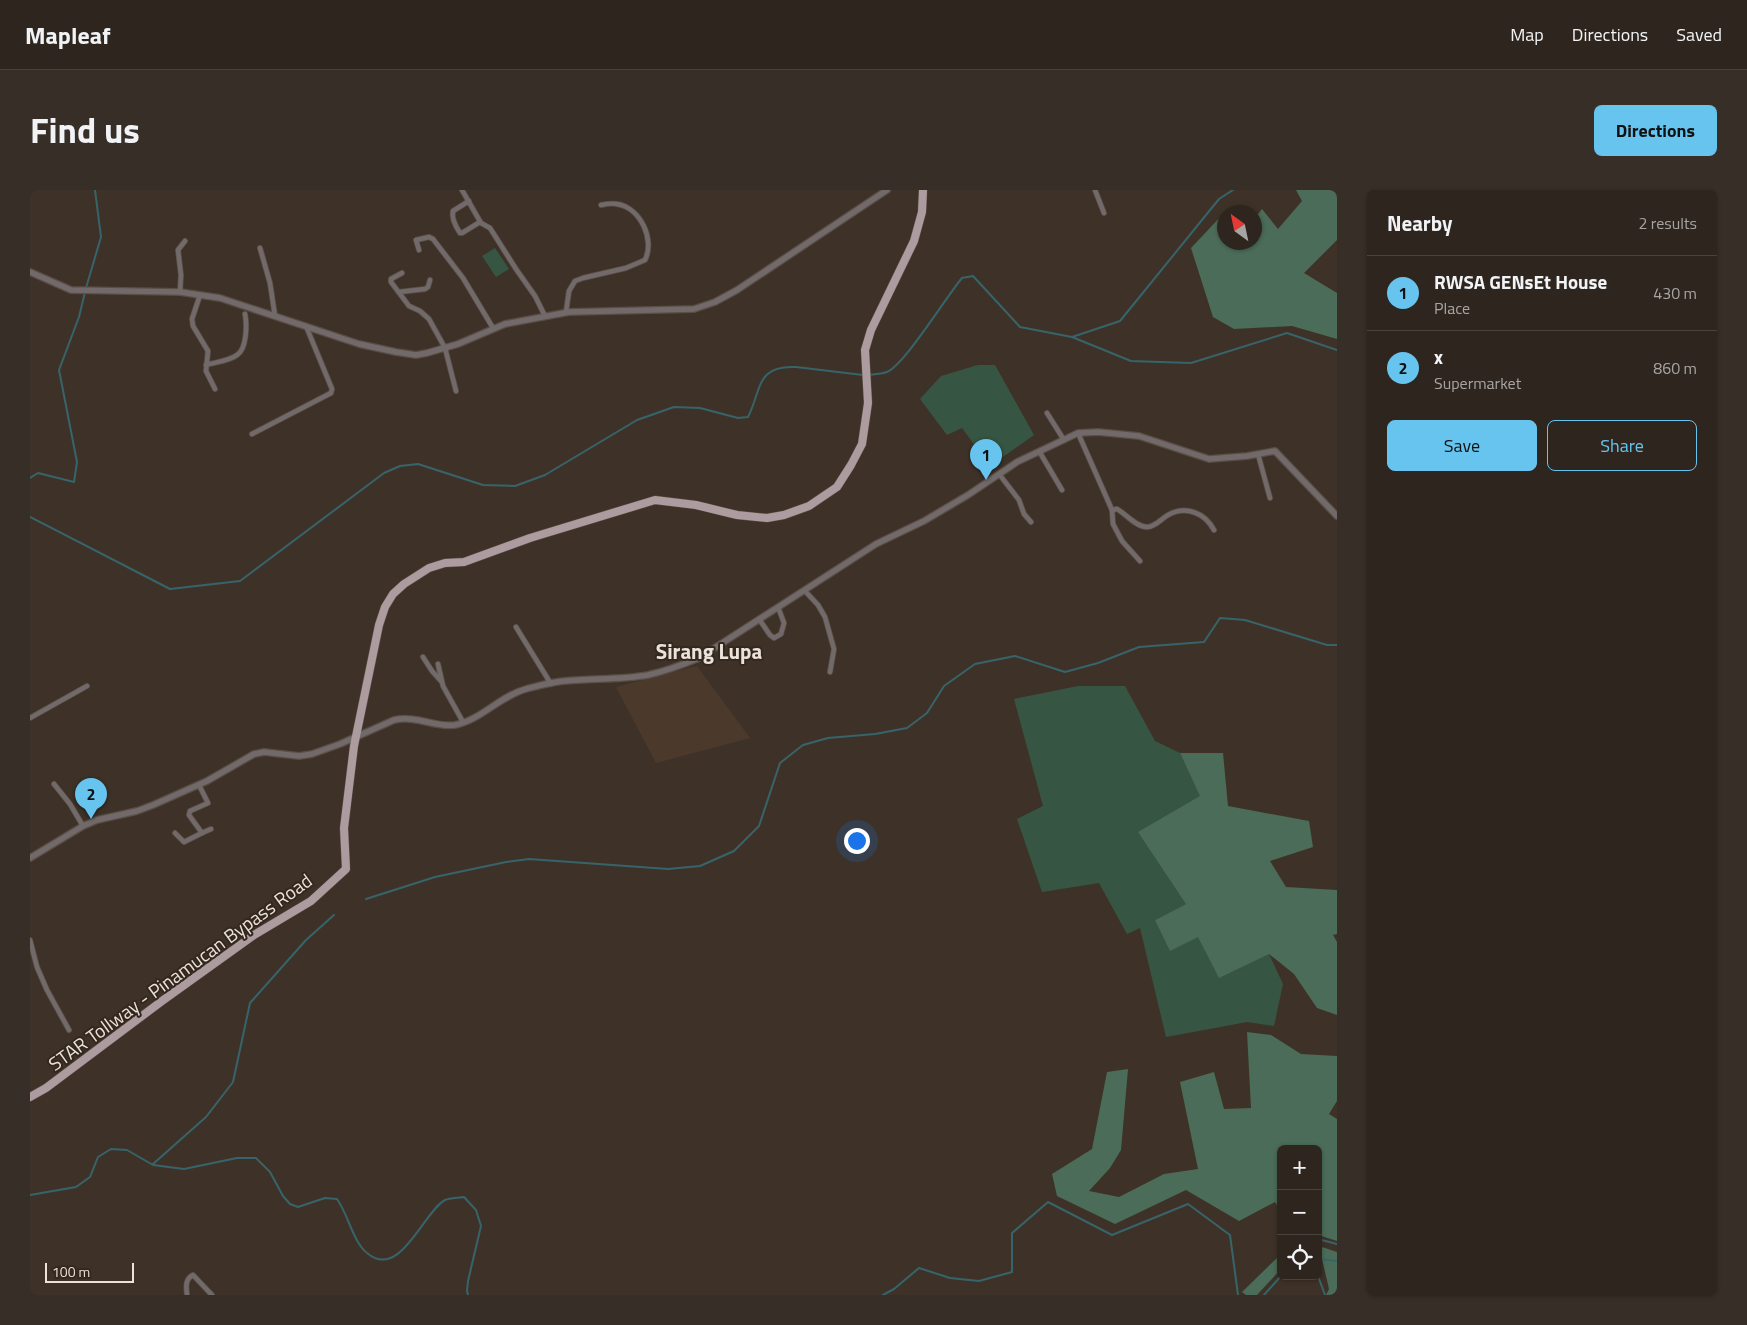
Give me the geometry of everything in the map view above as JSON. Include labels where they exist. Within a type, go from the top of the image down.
[{"type":"main road","points":[[356,736],[379,625],[385,607],[393,594],[404,584],[429,568],[445,563],[464,562],[530,538],[655,500],[696,505],[737,515],[767,518],[784,516],[809,506],[837,487],[852,465],[862,444],[868,403],[864,350],[871,330],[914,241],[922,212],[923,190]]},
{"type":"main road","name":"STAR Tollway - Pinamucan Bypass Road","points":[[30,1098],[254,935],[311,901],[346,869],[344,828],[356,736]]},
{"type":"street","points":[[462,190],[480,222],[490,228],[535,296],[545,316]]},
{"type":"street","points":[[30,272],[71,290],[180,292],[220,298],[329,335],[381,350],[416,355],[427,354],[505,324],[566,312],[694,309],[715,302],[737,290],[887,190]]},
{"type":"street","points":[[1095,190],[1104,214]]},
{"type":"street","points":[[469,201],[453,212],[452,217],[455,226],[462,233],[480,222]]},
{"type":"street","points":[[566,312],[569,291],[575,281],[626,268],[645,260],[648,252],[647,234],[639,219],[627,208],[617,204],[601,204]]},
{"type":"street","points":[[419,250],[415,242],[416,240],[430,237],[433,239],[463,278],[493,328]]},
{"type":"street","points":[[180,292],[181,275],[178,250],[185,241]]},
{"type":"street","points":[[260,248],[270,283],[275,316]]},
{"type":"street","points":[[402,273],[391,281],[409,306],[428,317],[445,348],[456,391]]},
{"type":"street","points":[[399,292],[428,287],[430,280]]},
{"type":"street","points":[[200,295],[192,319],[196,332],[208,351],[206,371],[215,389]]},
{"type":"street","points":[[206,365],[234,357],[240,353],[247,324],[245,314]]},
{"type":"street","points":[[252,434],[331,392],[332,389],[306,326]]},
{"type":"street","points":[[1047,413],[1064,440]]},
{"type":"street","points":[[31,856],[97,820],[137,811],[200,784],[254,754],[264,752],[299,756],[330,747],[394,720],[416,718],[446,725],[463,722],[514,694],[562,681],[646,675],[670,670],[699,658],[876,544],[924,521],[1039,451],[1078,433],[1098,432],[1139,436],[1209,459],[1275,451],[1337,516]]},
{"type":"street","points":[[1078,433],[1112,510],[1113,524],[1122,541],[1140,561]]},
{"type":"street","points":[[1039,451],[1062,490]]},
{"type":"street","points":[[1258,454],[1270,498]]},
{"type":"street","points":[[999,474],[1031,522]]},
{"type":"street","points":[[1112,510],[1117,509],[1139,525],[1148,527],[1175,512],[1198,513],[1210,521],[1214,530]]},
{"type":"street","points":[[805,590],[818,604],[825,617],[834,649],[830,672]]},
{"type":"street","points":[[759,619],[770,635],[774,638],[777,637],[781,634],[784,623],[778,607]]},
{"type":"street","points":[[516,627],[551,684]]},
{"type":"street","points":[[423,657],[441,681],[463,722]]},
{"type":"street","points":[[438,664],[441,681]]},
{"type":"street","points":[[30,718],[87,686]]},
{"type":"street","points":[[54,784],[84,826]]},
{"type":"street","points":[[200,784],[208,803],[189,813],[191,820],[202,833]]},
{"type":"street","points":[[175,833],[184,842],[211,829]]},
{"type":"street","points":[[30,940],[37,967],[47,990],[69,1030]]},
{"type":"street","points":[[187,1295],[186,1286],[189,1277],[193,1275],[212,1295]]},
{"type":"shaded area","points":[[697,666],[750,738],[656,763],[616,687]]},
{"type":"green space","points":[[1296,190],[1337,190],[1337,240],[1304,273],[1337,293],[1337,339],[1292,326],[1234,329],[1213,317],[1191,248],[1217,220],[1217,250],[1262,250],[1262,209],[1278,229],[1302,201]]},
{"type":"green space","points":[[495,248],[509,269],[496,277],[482,256]]},
{"type":"green space","points":[[978,365],[995,365],[1034,435],[990,466],[962,428],[947,435],[920,399],[941,376]]},
{"type":"green space","points":[[1078,686],[1125,686],[1155,741],[1180,753],[1201,796],[1186,904],[1155,920],[1198,936],[1269,954],[1283,984],[1274,1026],[1247,1022],[1166,1037],[1140,928],[1127,934],[1099,883],[1042,892],[1017,819],[1043,806],[1014,699]]},
{"type":"green space","points":[[1180,753],[1223,753],[1228,806],[1309,821],[1313,847],[1270,861],[1286,887],[1337,890],[1337,934],[1333,935],[1337,942],[1337,1015],[1317,1008],[1294,974],[1269,954],[1219,978],[1198,937],[1170,951],[1155,920],[1186,904],[1138,832],[1200,796]]},
{"type":"green space","points":[[1247,1032],[1271,1035],[1301,1054],[1337,1056],[1337,1101],[1329,1114],[1337,1119],[1337,1241],[1322,1236],[1322,1145],[1277,1145],[1277,1206],[1275,1202],[1239,1221],[1186,1190],[1115,1224],[1057,1196],[1052,1174],[1092,1149],[1107,1072],[1128,1069],[1121,1150],[1110,1168],[1089,1191],[1119,1197],[1164,1174],[1198,1169],[1180,1082],[1214,1072],[1224,1109],[1251,1108]]},
{"type":"green space","points":[[1322,1247],[1337,1252],[1337,1295],[1326,1295],[1329,1289],[1322,1259]]},
{"type":"green space","points":[[1277,1258],[1277,1273],[1257,1295],[1246,1295],[1242,1292]]},
{"type":"waterway","points":[[86,288],[101,237],[95,190]]},
{"type":"waterway","points":[[868,375],[885,373],[904,357],[962,278],[973,276],[1020,327],[1072,337],[1120,321],[1219,199],[1233,190]]},
{"type":"waterway","points":[[30,478],[38,473],[74,482],[77,462],[59,370],[79,317],[85,292]]},
{"type":"waterway","points":[[1072,337],[1131,361],[1191,363],[1287,333],[1337,350]]},
{"type":"waterway","points":[[30,517],[170,589],[240,581],[384,473],[400,466],[418,464],[483,485],[515,486],[545,475],[637,420],[674,407],[700,408],[738,418],[748,417],[762,381],[774,370],[783,367],[863,375]]},
{"type":"waterway","points":[[366,899],[435,877],[529,859],[668,869],[700,866],[734,851],[759,826],[780,763],[803,745],[828,738],[875,734],[907,728],[927,713],[944,686],[975,664],[1015,656],[1065,672],[1098,663],[1139,647],[1204,642],[1220,618],[1245,620],[1327,645],[1337,645]]},
{"type":"waterway","points":[[153,1164],[206,1117],[233,1082],[250,1003],[306,940],[334,915]]},
{"type":"waterway","points":[[30,1195],[76,1187],[90,1177],[98,1157],[111,1149],[127,1150],[153,1165],[184,1169],[237,1158],[256,1158],[270,1172],[283,1196],[290,1204],[298,1207],[325,1198],[337,1199],[362,1248],[379,1259],[390,1258],[400,1252],[410,1242],[428,1217],[445,1200],[464,1197],[476,1210],[481,1226],[468,1281],[468,1295]]},
{"type":"waterway","points":[[883,1295],[894,1289],[919,1268],[950,1278],[979,1281],[1012,1272],[1012,1233],[1048,1202],[1112,1235],[1188,1204],[1230,1235],[1238,1295]]},
{"type":"waterway","points":[[1322,1240],[1337,1244]]},
{"type":"waterway","points":[[1322,1259],[1337,1261]]},
{"type":"waterway","points":[[1264,1295],[1277,1280]]},
{"type":"waterway","points":[[1319,1280],[1325,1295]]},
{"type":"place","name":"RWSA GENsEt House","points":[[986,480]]},
{"type":"place","name":"x","points":[[91,819]]},
{"type":"district","name":"Sirang Lupa","points":[[709,652]]}]
